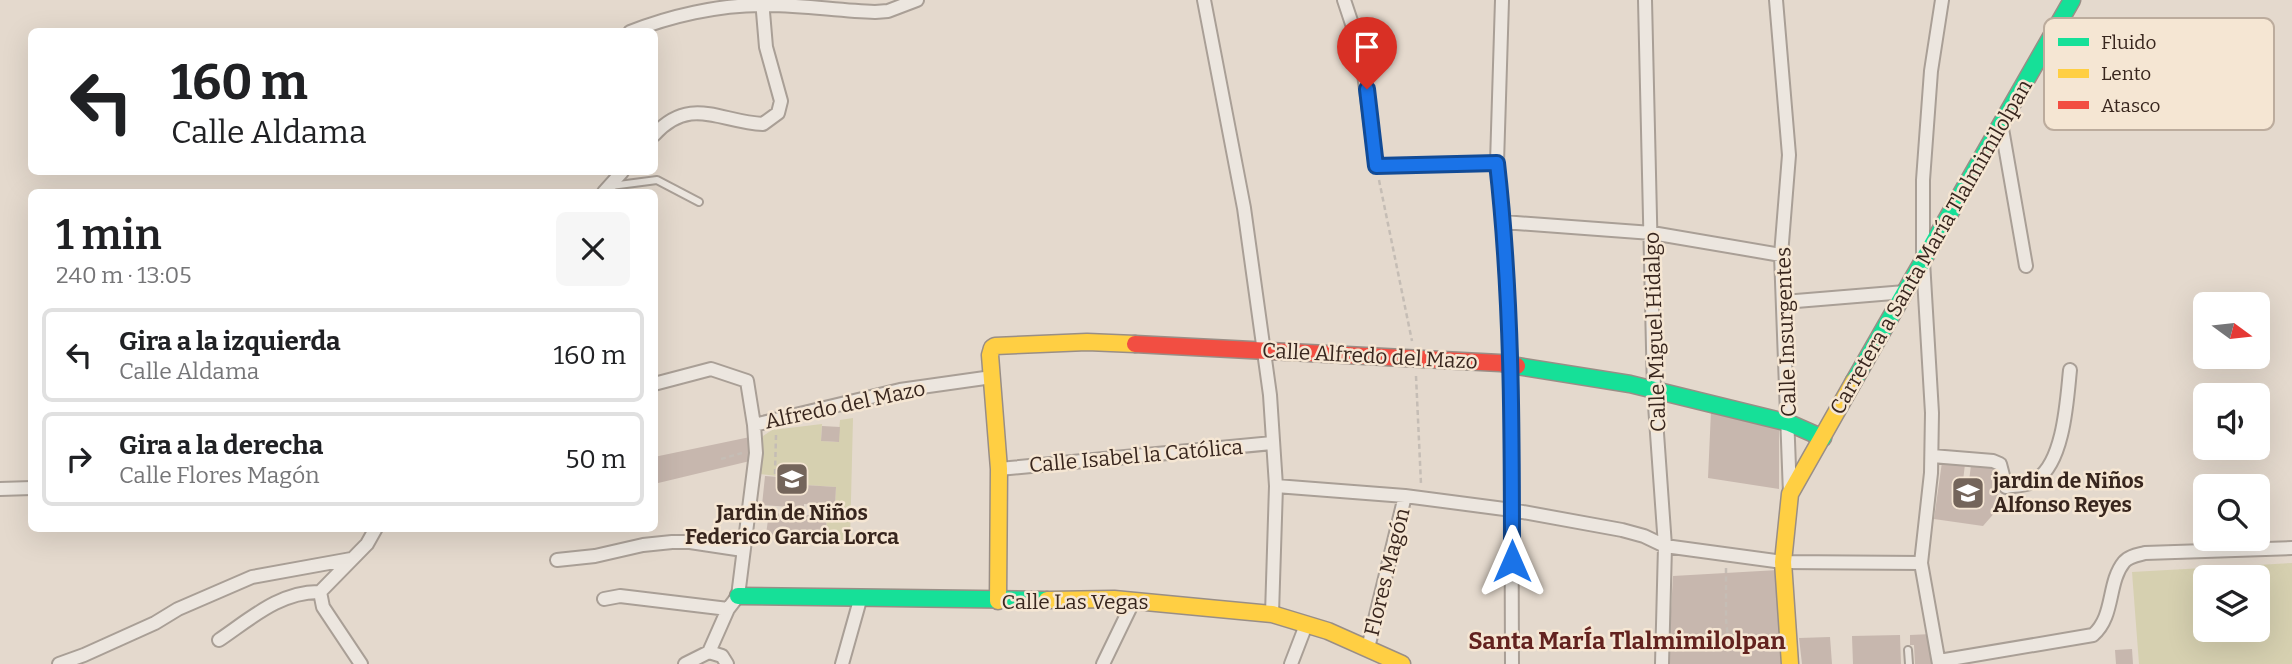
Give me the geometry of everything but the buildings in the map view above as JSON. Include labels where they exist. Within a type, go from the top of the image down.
[{"type":"street","points":[[642,28],[683,15],[762,2],[875,12],[917,0]]},
{"type":"street","points":[[1204,0],[1244,208],[1270,395],[1276,486],[1272,614]]},
{"type":"street","points":[[1344,0],[1361,51],[1376,166],[1497,163]]},
{"type":"street","points":[[1502,0],[1497,163],[1511,364],[1511,664]]},
{"type":"street","name":"Calle Miguel Hidalgo","points":[[1645,0],[1654,391],[1665,546],[1662,664]]},
{"type":"street","name":"Calle Insurgentes","points":[[1776,0],[1789,155],[1781,255],[1790,494],[1783,562],[1790,664]]},
{"type":"street","points":[[1942,0],[1931,71],[1926,132],[1923,261],[1932,456],[1921,563],[1939,663],[2093,635],[2106,619],[2119,571],[2131,556],[2145,553],[2292,548]]},
{"type":"street","name":"Carretera a Santa María Tlalmimilolpan","points":[[2062,18],[2072,0]]},
{"type":"street","points":[[658,131],[670,120],[694,112],[763,124],[778,113],[781,101],[766,47],[762,2]]},
{"type":"street","name":"Carretera a Santa María Tlalmimilolpan","points":[[1790,494],[2044,49]]},
{"type":"street","points":[[2001,123],[2026,266]]},
{"type":"street","points":[[606,189],[619,175]]},
{"type":"street","points":[[1503,222],[1652,233],[1781,255]]},
{"type":"street","points":[[1784,302],[1905,292]]},
{"type":"street","name":"Calle Alfredo del Mazo","points":[[992,377],[992,348],[1087,342],[1511,364],[1630,384],[1789,423],[1823,438]]},
{"type":"street","name":"Alfredo del Mazo","points":[[658,383],[711,369],[747,381],[754,425],[900,390],[992,377]]},
{"type":"street","points":[[1932,456],[2000,464],[2006,487],[2020,486],[2038,478],[2046,472],[2060,436],[2066,412],[2070,370]]},
{"type":"street","points":[[992,377],[999,469],[998,601]]},
{"type":"street","points":[[709,653],[733,602],[743,551],[755,450],[754,425]]},
{"type":"street","name":"Calle Isabel la Católica","points":[[999,469],[1273,443]]},
{"type":"street","points":[[1276,486],[1405,496],[1512,510],[1622,530],[1665,546],[1783,562],[1921,563]]},
{"type":"street","points":[[0,489],[28,488]]},
{"type":"street","name":"Flores Magón","points":[[1368,648],[1405,496]]},
{"type":"street","points":[[219,640],[273,603],[300,593],[320,592],[367,544],[374,532]]},
{"type":"street","points":[[557,560],[672,542],[690,542],[743,551]]},
{"type":"street","points":[[59,664],[155,623],[178,608],[252,577],[351,558]]},
{"type":"street","points":[[320,592],[323,607],[361,664]]},
{"type":"street","points":[[604,599],[621,596],[733,602]]},
{"type":"street","points":[[842,664],[860,600]]},
{"type":"street","points":[[1103,664],[1133,600]]},
{"type":"street","name":"Calle Las Vegas","points":[[733,602],[1133,600],[1272,614],[1328,631],[1402,664]]},
{"type":"street","points":[[1291,664],[1307,625]]},
{"type":"street","points":[[685,664],[709,653],[722,656],[727,664]]},
{"type":"lane","points":[[606,189],[657,180],[699,202]]},
{"type":"lane","points":[[1908,650],[1909,664]]},
{"type":"path","name":"Flores Magón","points":[[1376,166],[1415,359],[1422,498]]},
{"type":"path","points":[[775,474],[776,418]]},
{"type":"path","points":[[721,458],[755,450]]},
{"type":"path","points":[[1725,554],[1728,650]]},
{"type":"shaded area","points":[[853,418],[850,541],[825,538],[828,506],[835,505],[836,487],[806,485],[805,479],[760,474],[763,436],[772,430],[822,424],[821,441],[838,442],[840,420]]},
{"type":"shaded area","points":[[2292,563],[2292,664],[2139,664],[2132,572],[2193,569],[2193,642],[2270,642],[2270,565],[2256,565]]},
{"type":"traffic: fast","points":[[2062,18],[2072,0]]},
{"type":"traffic: fast","points":[[1854,381],[2044,49]]},
{"type":"traffic: fast","points":[[1517,366],[1630,384],[1789,423],[1823,438]]},
{"type":"traffic: fast","points":[[738,596],[1047,600]]},
{"type":"traffic: slow","points":[[998,601],[999,469],[990,355],[992,348],[1087,342],[1135,344]]},
{"type":"traffic: slow","points":[[1790,664],[1783,562],[1790,494],[1854,381]]},
{"type":"traffic: slow","points":[[1047,600],[1114,599],[1272,614],[1328,631],[1402,664]]},
{"type":"traffic: jam","points":[[1135,344],[1517,366]]},
{"type":"place","name":"Jardin de Niños Federico Garcia Lorca","points":[[792,479]]},
{"type":"place","name":"jardin de Niños Alfonso Reyes","points":[[1968,493]]},
{"type":"district","name":"Santa MarÍa Tlalmimilolpan","points":[[1627,641]]},
{"type":"route","points":[[1367,89],[1376,166],[1497,163],[1511,364],[1512,561]]}]
